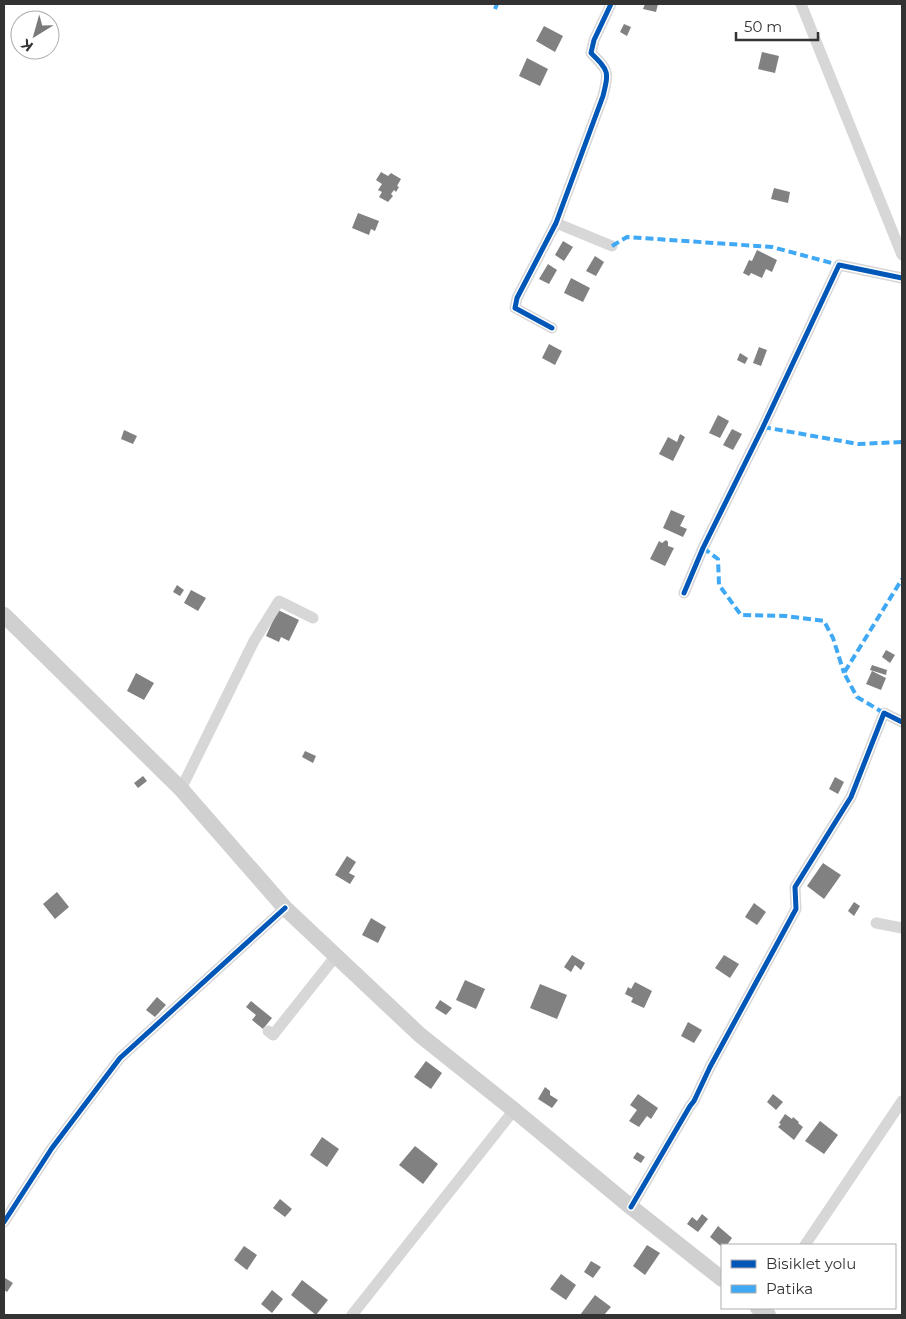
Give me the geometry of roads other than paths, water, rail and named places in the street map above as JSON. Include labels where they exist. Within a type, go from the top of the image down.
[{"type":"main road","points":[[4,615],[182,789],[285,908],[335,957],[420,1035],[721,1278]]},
{"type":"street","points":[[552,328],[515,308],[517,298],[522,292],[556,222],[602,96],[608,76],[604,66],[592,52],[594,40],[611,4]]},
{"type":"street","points":[[801,4],[902,255]]},
{"type":"street","points":[[556,222],[612,246]]},
{"type":"street","points":[[684,593],[703,548],[840,265],[902,278]]},
{"type":"street","points":[[182,789],[254,641],[279,601],[313,618]]},
{"type":"street","points":[[631,1207],[694,1101],[710,1067],[796,908],[795,886],[851,797],[884,713],[902,722]]},
{"type":"street","points":[[4,1222],[52,1148],[120,1058],[285,908]]},
{"type":"street","points":[[876,923],[902,928]]},
{"type":"street","points":[[268,1031],[273,1035],[335,957]]},
{"type":"street","points":[[806,1244],[902,1101]]},
{"type":"street","points":[[352,1315],[514,1110]]}]
